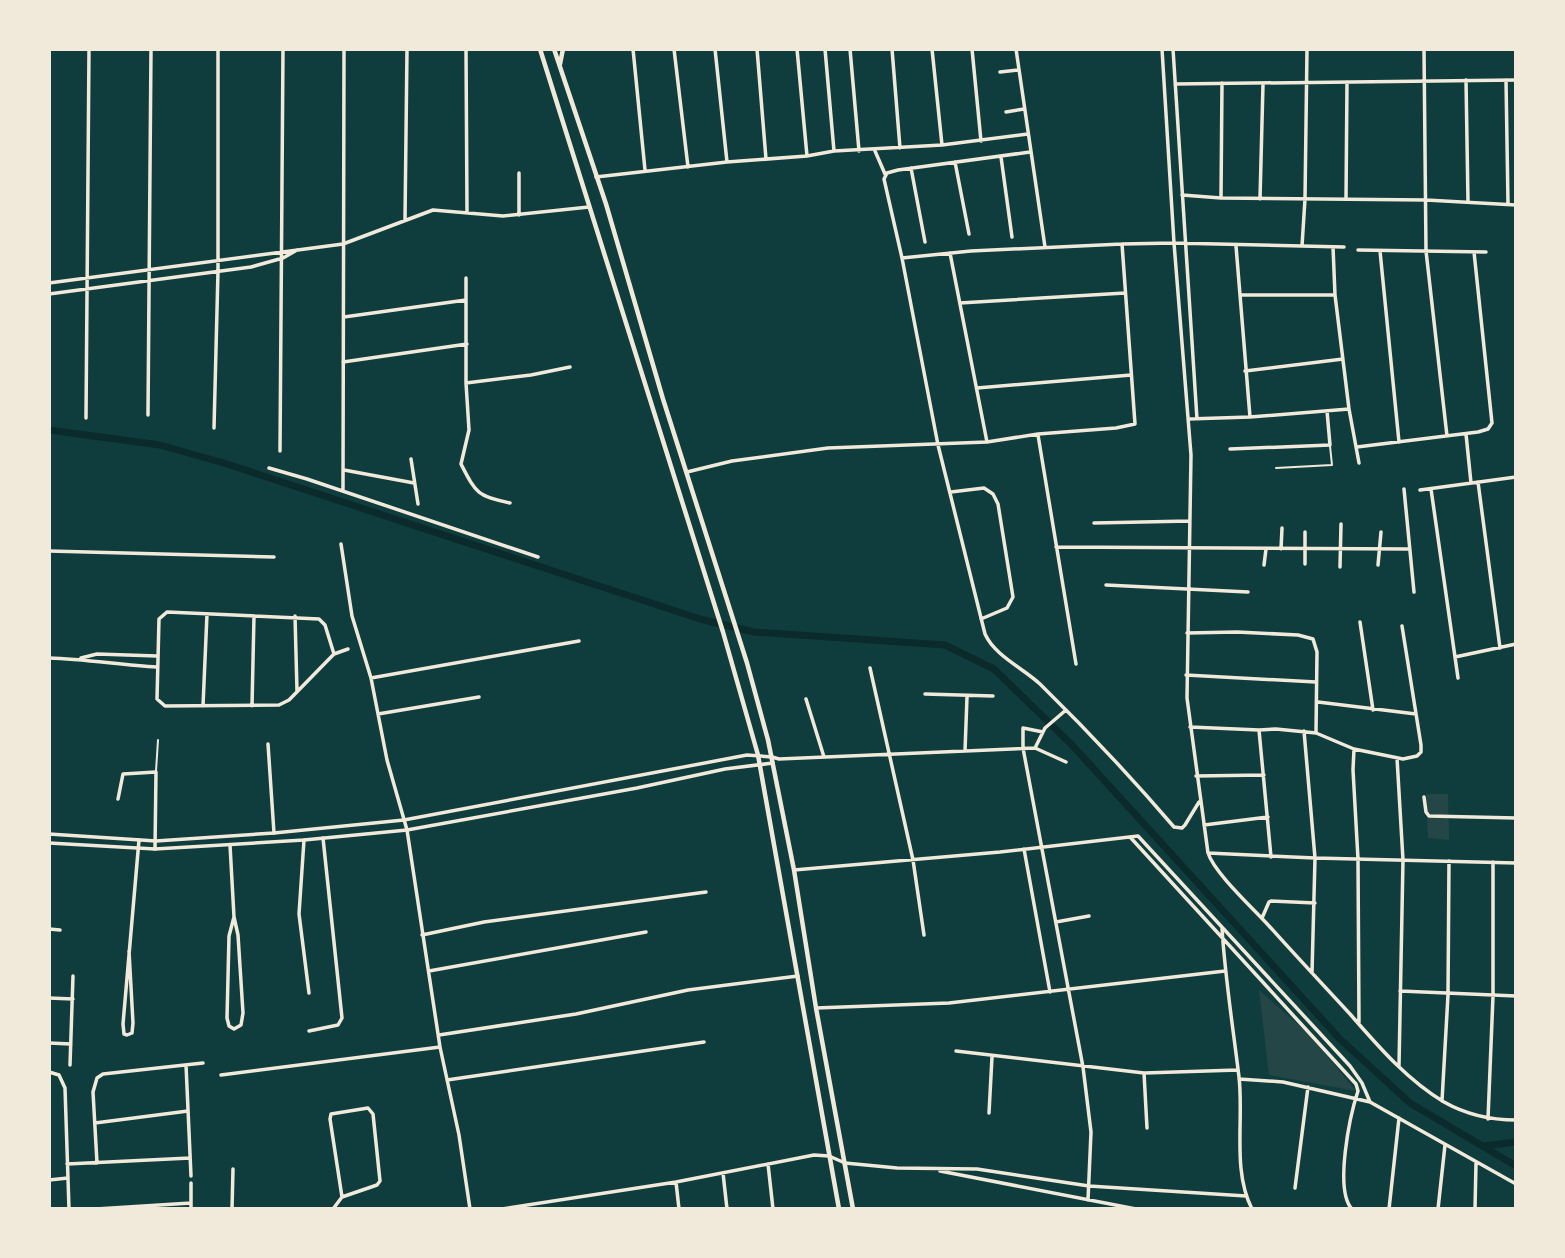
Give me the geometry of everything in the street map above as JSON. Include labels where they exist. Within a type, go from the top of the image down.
[{"type":"main road","points":[[538,49],[723,632],[758,755],[839,1209]]},
{"type":"main road","points":[[554,49],[606,204],[747,663],[772,760],[794,870],[853,1209]]},
{"type":"main road","points":[[559,64],[563,49]]},
{"type":"main road","points":[[733,665],[747,663]]},
{"type":"street","points":[[86,418],[89,49]]},
{"type":"street","points":[[148,415],[151,49]]},
{"type":"street","points":[[214,428],[218,271],[218,49]]},
{"type":"street","points":[[280,451],[283,49]]},
{"type":"street","points":[[343,491],[344,49]]},
{"type":"street","points":[[405,220],[407,49]]},
{"type":"street","points":[[466,49],[467,212]]},
{"type":"street","points":[[634,49],[645,170]]},
{"type":"street","points":[[674,49],[688,167]]},
{"type":"street","points":[[715,49],[727,162]]},
{"type":"street","points":[[757,49],[766,159]]},
{"type":"street","points":[[797,49],[807,156]]},
{"type":"street","points":[[825,49],[834,151]]},
{"type":"street","points":[[850,49],[859,151]]},
{"type":"street","points":[[892,49],[900,149]]},
{"type":"street","points":[[932,49],[942,145]]},
{"type":"street","points":[[972,49],[981,141]]},
{"type":"street","points":[[1016,49],[1045,247]]},
{"type":"street","points":[[1162,49],[1191,455],[1186,675],[1199,802],[1208,853],[1213,864],[1399,1066],[1442,1101],[1467,1113],[1488,1119],[1516,1120]]},
{"type":"street","points":[[1173,49],[1196,419]]},
{"type":"street","points":[[1302,246],[1307,49]]},
{"type":"street","points":[[1424,49],[1426,251],[1447,436]]},
{"type":"street","points":[[1000,72],[1018,70]]},
{"type":"street","points":[[1466,80],[1468,202]]},
{"type":"street","points":[[1506,80],[1508,204]]},
{"type":"street","points":[[1174,84],[1516,80]]},
{"type":"street","points":[[1346,199],[1347,82]]},
{"type":"street","points":[[1221,198],[1222,83]]},
{"type":"street","points":[[1261,199],[1262,84]]},
{"type":"street","points":[[1006,112],[1024,109]]},
{"type":"street","points":[[596,177],[834,151],[942,145],[1028,134]]},
{"type":"street","points":[[875,150],[885,174],[884,185],[902,258],[939,445],[988,641],[1037,681],[1064,712],[1130,776],[1174,827],[1182,828],[1199,802]]},
{"type":"street","points":[[885,174],[1030,152]]},
{"type":"street","points":[[1001,157],[1012,237]]},
{"type":"street","points":[[955,162],[969,234]]},
{"type":"street","points":[[911,168],[925,242]]},
{"type":"street","points":[[519,173],[519,215]]},
{"type":"street","points":[[1182,195],[1516,205]]},
{"type":"street","points":[[49,283],[343,244],[433,210],[503,216],[589,207]]},
{"type":"street","points":[[687,472],[732,461],[828,448],[987,442],[1135,424],[1122,244]]},
{"type":"street","points":[[902,258],[1122,244],[1343,247]]},
{"type":"street","points":[[1236,246],[1250,417]]},
{"type":"street","points":[[1333,247],[1335,295],[1349,409],[1359,463]]},
{"type":"street","points":[[49,294],[264,264],[298,250]]},
{"type":"street","points":[[1358,250],[1486,252]]},
{"type":"street","points":[[1380,251],[1399,442]]},
{"type":"street","points":[[1357,447],[1466,434],[1490,427],[1493,419],[1474,252]]},
{"type":"street","points":[[950,253],[987,442]]},
{"type":"street","points":[[466,278],[466,383],[470,430],[461,464],[474,488],[485,498],[510,503]]},
{"type":"street","points":[[958,303],[1125,293]]},
{"type":"street","points":[[1239,296],[1335,295]]},
{"type":"street","points":[[344,317],[466,300]]},
{"type":"street","points":[[343,362],[467,344]]},
{"type":"street","points":[[1245,371],[1343,359]]},
{"type":"street","points":[[466,383],[570,367]]},
{"type":"street","points":[[976,388],[1131,375]]},
{"type":"street","points":[[1188,419],[1349,409]]},
{"type":"street","points":[[1230,449],[1330,445],[1327,411]]},
{"type":"street","points":[[1466,434],[1471,484]]},
{"type":"street","points":[[1038,435],[1076,664]]},
{"type":"street","points":[[411,459],[418,504]]},
{"type":"street","points":[[269,468],[538,557]]},
{"type":"street","points":[[344,470],[414,484]]},
{"type":"street","points":[[1420,490],[1516,477]]},
{"type":"street","points":[[1478,482],[1500,648]]},
{"type":"street","points":[[950,492],[984,488],[993,494],[998,504],[1013,597],[1007,608],[981,619]]},
{"type":"street","points":[[1404,489],[1414,592]]},
{"type":"street","points":[[1431,489],[1458,678]]},
{"type":"street","points":[[1094,523],[1190,521]]},
{"type":"street","points":[[1340,567],[1341,524]]},
{"type":"street","points":[[1281,549],[1282,528]]},
{"type":"street","points":[[1305,564],[1306,532]]},
{"type":"street","points":[[1378,565],[1381,532]]},
{"type":"street","points":[[341,544],[354,626],[371,678],[387,760],[407,830],[440,1047],[461,1148],[470,1209]]},
{"type":"street","points":[[1056,547],[1408,549]]},
{"type":"street","points":[[1265,565],[1266,549]]},
{"type":"street","points":[[49,551],[274,557]]},
{"type":"street","points":[[1106,585],[1248,592]]},
{"type":"street","points":[[334,654],[321,620],[295,616],[170,612],[159,619],[156,695],[159,702],[165,706],[252,706],[285,703],[334,654],[348,649]]},
{"type":"street","points":[[203,706],[207,614]]},
{"type":"street","points":[[252,706],[254,616]]},
{"type":"street","points":[[295,616],[297,691]]},
{"type":"street","points":[[1360,622],[1373,710]]},
{"type":"street","points":[[1190,727],[1304,731],[1316,733],[1354,749],[1403,759],[1417,756],[1421,752],[1421,745],[1402,626]]},
{"type":"street","points":[[1187,633],[1237,632],[1307,637],[1315,641],[1318,702],[1316,733]]},
{"type":"street","points":[[371,678],[579,641]]},
{"type":"street","points":[[1455,657],[1516,644]]},
{"type":"street","points":[[79,659],[97,654],[158,656]]},
{"type":"street","points":[[49,658],[157,667]]},
{"type":"street","points":[[870,668],[913,860],[924,935]]},
{"type":"street","points":[[1186,675],[1317,682]]},
{"type":"street","points":[[925,694],[993,696]]},
{"type":"street","points":[[965,751],[967,696]]},
{"type":"street","points":[[379,714],[479,697]]},
{"type":"street","points":[[806,699],[824,757]]},
{"type":"street","points":[[1318,702],[1416,714]]},
{"type":"street","points":[[1035,748],[1044,730],[1064,712]]},
{"type":"street","points":[[1044,730],[1023,728],[1023,748],[1083,1067],[1091,1132],[1088,1200]]},
{"type":"street","points":[[1259,730],[1271,857]]},
{"type":"street","points":[[1304,731],[1315,858],[1312,973]]},
{"type":"street","points":[[268,744],[274,833]]},
{"type":"street","points":[[49,843],[155,849],[304,840],[407,830],[725,769],[760,765],[779,759],[1035,748],[1066,762]]},
{"type":"street","points":[[1354,749],[1359,1024]]},
{"type":"street","points":[[49,834],[156,841],[404,820],[747,755],[758,755],[772,760]]},
{"type":"street","points":[[1397,758],[1403,860],[1399,1066]]},
{"type":"street","points":[[118,799],[123,774],[156,772],[155,849]]},
{"type":"street","points":[[1196,776],[1264,775]]},
{"type":"street","points":[[1424,797],[1429,816],[1516,818]]},
{"type":"street","points":[[1203,826],[1268,817]]},
{"type":"street","points":[[1130,836],[1356,1084],[1358,1091],[1348,1136],[1344,1180],[1345,1199],[1352,1209]]},
{"type":"street","points":[[794,870],[1138,836],[1350,1066],[1370,1101]]},
{"type":"street","points":[[203,838],[203,847]]},
{"type":"street","points":[[309,1031],[338,1025],[342,1018],[323,838]]},
{"type":"street","points":[[130,951],[133,1023],[132,1033],[127,1035],[124,1034],[122,1024],[139,840]]},
{"type":"street","points":[[304,840],[299,914],[309,993]]},
{"type":"street","points":[[230,845],[243,1013],[241,1025],[234,1029],[229,1026],[227,1018],[229,936],[234,917]]},
{"type":"street","points":[[1024,849],[1050,992]]},
{"type":"street","points":[[1208,853],[1516,863]]},
{"type":"street","points":[[1442,1101],[1448,995],[1449,861]]},
{"type":"street","points":[[1488,1119],[1493,996],[1493,862]]},
{"type":"street","points":[[422,935],[484,922],[706,892]]},
{"type":"street","points":[[1262,918],[1271,901],[1315,903]]},
{"type":"street","points":[[1056,922],[1088,916]]},
{"type":"street","points":[[1222,928],[1239,1079],[1242,1176],[1252,1209]]},
{"type":"street","points":[[49,929],[60,930]]},
{"type":"street","points":[[429,971],[646,932]]},
{"type":"street","points":[[816,1008],[949,1003],[1225,971]]},
{"type":"street","points":[[70,1065],[74,976]]},
{"type":"street","points":[[439,1035],[576,1014],[688,990],[798,976]]},
{"type":"street","points":[[1401,991],[1516,996]]},
{"type":"street","points":[[49,998],[73,999]]},
{"type":"street","points":[[447,1080],[704,1042]]},
{"type":"street","points":[[49,1043],[71,1044]]},
{"type":"street","points":[[221,1075],[440,1047]]},
{"type":"street","points":[[956,1051],[1144,1073],[1238,1070]]},
{"type":"street","points":[[989,1113],[992,1057]]},
{"type":"street","points":[[97,1163],[93,1085],[97,1077],[103,1074],[203,1063]]},
{"type":"street","points":[[187,1065],[191,1175]]},
{"type":"street","points":[[49,1072],[58,1075],[65,1088],[69,1209]]},
{"type":"street","points":[[1144,1073],[1147,1128]]},
{"type":"street","points":[[1239,1079],[1283,1082],[1370,1101],[1516,1184]]},
{"type":"street","points":[[1295,1188],[1308,1087]]},
{"type":"street","points":[[333,1209],[342,1197],[377,1185],[380,1181],[373,1114],[368,1108],[331,1114],[342,1197]]},
{"type":"street","points":[[95,1123],[188,1111]]},
{"type":"street","points":[[1389,1209],[1399,1118]]},
{"type":"street","points":[[1438,1209],[1445,1144]]},
{"type":"street","points":[[502,1209],[676,1182],[814,1155],[845,1163],[934,1170],[977,1169],[1089,1186],[1246,1196]]},
{"type":"street","points":[[67,1164],[190,1158]]},
{"type":"street","points":[[1475,1209],[1476,1163]]},
{"type":"street","points":[[768,1164],[773,1209]]},
{"type":"street","points":[[232,1209],[233,1169]]},
{"type":"street","points":[[934,1170],[1136,1209]]},
{"type":"street","points":[[723,1173],[727,1209]]},
{"type":"street","points":[[49,1180],[68,1178]]},
{"type":"street","points":[[676,1182],[679,1209]]},
{"type":"street","points":[[191,1183],[191,1209]]},
{"type":"street","points":[[97,1209],[191,1203]]},
{"type":"lane","points":[[1276,468],[1332,465],[1330,445]]},
{"type":"lane","points":[[156,772],[158,740]]},
{"type":"shaded area","points":[[1426,794],[1448,794],[1449,840],[1428,838]]},
{"type":"shaded area","points":[[1259,990],[1309,1034],[1356,1091],[1269,1075]]},
{"type":"waterway","points":[[49,430],[160,445],[227,464],[700,619],[754,632],[945,645],[994,669],[1072,745],[1340,1039],[1410,1103],[1516,1166]]},
{"type":"waterway","points":[[1483,1146],[1516,1142]]}]
